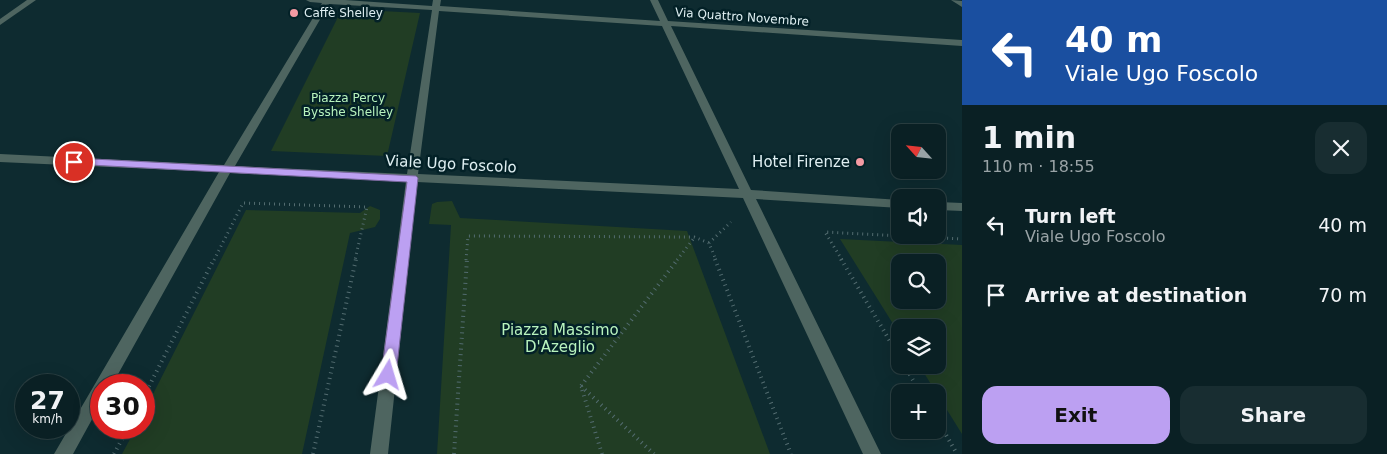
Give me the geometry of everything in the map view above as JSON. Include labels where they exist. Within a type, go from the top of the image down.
[{"type":"street","points":[[0,23],[32,0]]},
{"type":"street","name":"Via Quattro Novembre","points":[[310,0],[436,4],[665,23],[962,43]]},
{"type":"street","points":[[654,0],[872,454]]},
{"type":"street","points":[[955,0],[962,5]]},
{"type":"street","points":[[109,374],[327,1]]},
{"type":"street","points":[[379,454],[412,178],[436,4]]},
{"type":"street","name":"Viale Ugo Foscolo","points":[[0,158],[747,194],[891,203]]},
{"type":"street","points":[[946,207],[962,208]]},
{"type":"street","points":[[63,454],[90,407]]},
{"type":"path","points":[[155,375],[243,203],[367,206],[313,454]]},
{"type":"path","points":[[709,243],[731,222]]},
{"type":"path","points":[[891,343],[825,232],[962,239]]},
{"type":"path","points":[[454,454],[468,236],[694,237],[709,243],[791,454]]},
{"type":"path","points":[[581,386],[694,237]]},
{"type":"path","points":[[581,386],[602,454]]},
{"type":"path","points":[[581,386],[654,454]]},
{"type":"path","points":[[946,435],[957,454]]},
{"type":"path","points":[[114,454],[122,439]]},
{"type":"green space","name":"Piazza Percy Bysshe Shelley","points":[[342,9],[420,13],[387,156],[271,151]]},
{"type":"green space","name":"Piazza Massimo D'Azeglio","points":[[452,201],[460,218],[687,231],[770,454],[437,454],[451,225],[429,224],[432,204]]},
{"type":"green space","points":[[370,206],[380,210],[380,219],[375,227],[350,233],[302,454],[122,454],[130,439],[155,439],[155,390],[246,210],[360,213]]},
{"type":"green space","points":[[840,239],[891,242],[891,244],[962,245],[962,434],[946,408],[946,384],[931,384],[925,374],[946,374],[946,319],[891,319],[891,321]]},
{"type":"place","name":"Caffè Shelley","points":[[294,13]]},
{"type":"place","name":"Hotel Firenze","points":[[860,162]]},
{"type":"route","points":[[74,162],[412,178],[388,375]]}]
